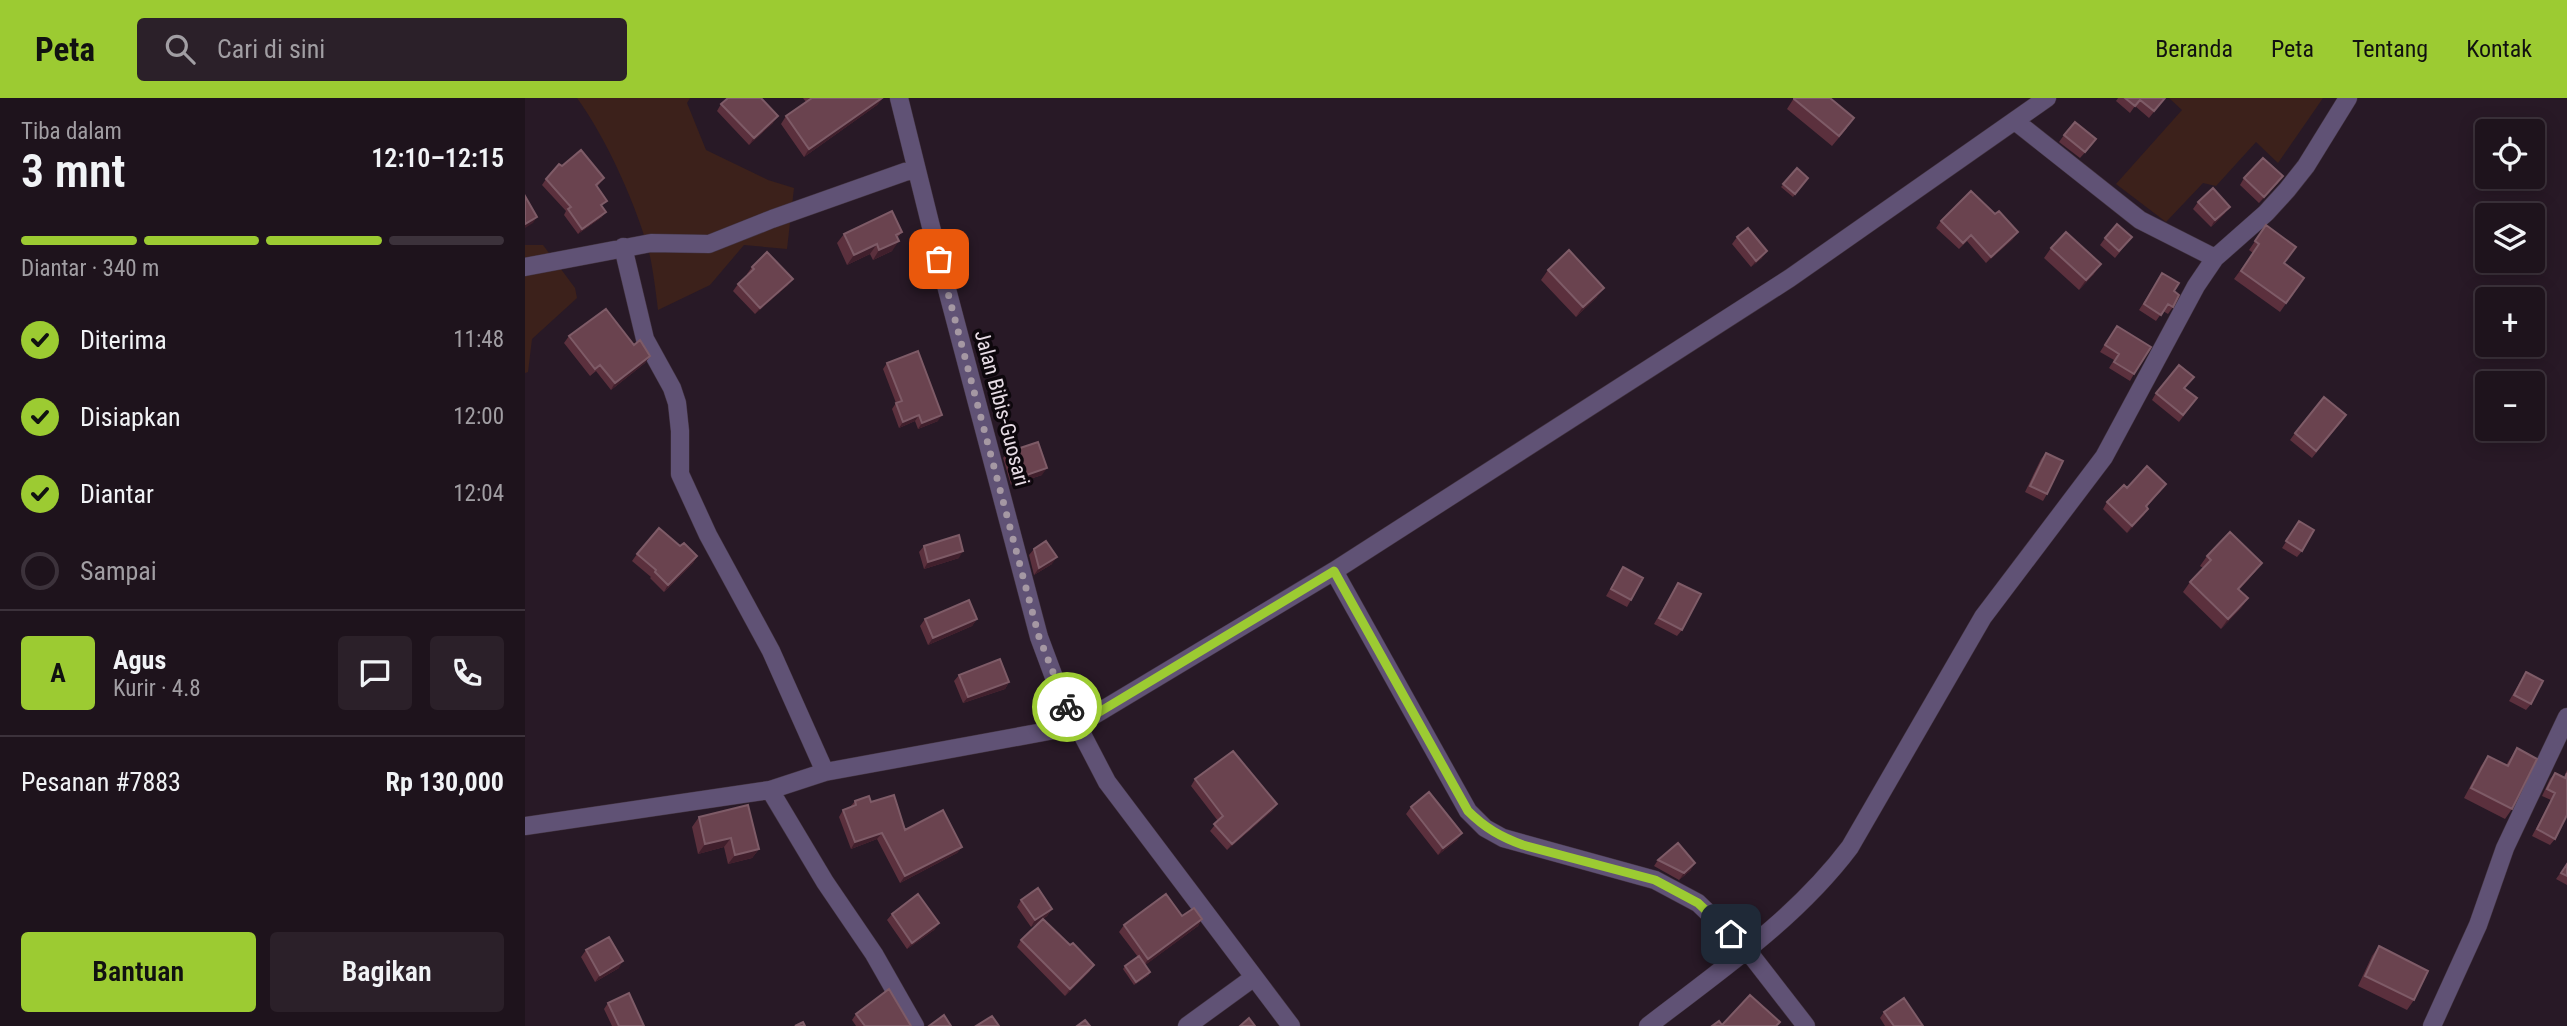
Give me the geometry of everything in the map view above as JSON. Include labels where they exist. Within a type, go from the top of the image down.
[{"type":"street","name":"Jalan Bibis-Guosari","points":[[899,98],[1039,637],[1058,688],[1107,782],[1291,1026]]},
{"type":"street","points":[[525,825],[770,790],[825,772],[1076,726],[1334,571],[1790,278],[2047,98]]},
{"type":"street","points":[[1648,1026],[1747,950],[1830,874],[1850,847],[1983,617],[2104,457],[2196,286],[2215,258],[2266,213],[2287,190],[2306,166],[2348,98]]},
{"type":"street","points":[[2015,121],[2140,220],[2215,258]]},
{"type":"street","points":[[525,267],[651,243],[709,244],[916,168]]},
{"type":"street","points":[[623,247],[645,339],[677,402],[680,474],[708,535],[771,651],[825,772]]},
{"type":"street","points":[[1334,571],[1468,811],[1485,828],[1523,845],[1655,880],[1698,903],[1747,950],[1806,1026]]},
{"type":"street","points":[[2432,1026],[2478,925],[2505,848],[2567,718]]},
{"type":"street","points":[[770,790],[825,882],[874,954],[915,1026]]},
{"type":"street","points":[[1187,1026],[1253,978]]},
{"type":"shaded area","points":[[577,98],[690,98],[687,103],[706,150],[768,180],[794,188],[787,249],[744,245],[710,285],[658,310],[651,261],[631,199],[611,154]]},
{"type":"shaded area","points":[[2169,98],[2323,98],[2278,163],[2256,142],[2216,186],[2203,183],[2166,222],[2116,184],[2182,110]]},
{"type":"shaded area","points":[[525,245],[543,245],[575,288],[577,298],[532,339],[528,372],[525,373]]},
{"type":"building","points":[[728,98],[761,98],[778,116],[754,138],[721,104]]},
{"type":"building","points":[[812,98],[882,98],[809,149],[786,116]]},
{"type":"building","points":[[1794,98],[1830,98],[1854,118],[1839,136]]},
{"type":"building","points":[[2125,98],[2165,98],[2154,111],[2140,100],[2135,106]]},
{"type":"building","points":[[2075,122],[2096,139],[2085,152],[2064,135]]},
{"type":"building","points":[[581,150],[604,178],[596,185],[607,201],[601,205],[606,212],[582,229],[568,209],[571,207],[546,179],[559,164],[562,166]]},
{"type":"building","points":[[2263,158],[2283,176],[2264,197],[2244,178]]},
{"type":"building","points":[[1797,168],[1808,178],[1795,194],[1783,184]]},
{"type":"building","points":[[2213,188],[2230,207],[2215,220],[2198,202]]},
{"type":"building","points":[[1971,191],[1995,214],[1999,211],[2018,232],[1991,257],[1971,235],[1963,243],[1941,221]]},
{"type":"building","points":[[525,196],[537,217],[525,224]]},
{"type":"building","points":[[892,211],[902,232],[896,235],[899,241],[879,250],[877,244],[854,255],[844,234]]},
{"type":"building","points":[[2117,224],[2132,237],[2119,251],[2105,238]]},
{"type":"building","points":[[2266,225],[2296,247],[2284,263],[2304,278],[2286,303],[2241,271],[2259,244],[2255,241]]},
{"type":"building","points":[[1748,228],[1767,251],[1756,261],[1737,237]]},
{"type":"building","points":[[2066,232],[2101,264],[2086,280],[2051,248]]},
{"type":"building","points":[[1569,250],[1604,288],[1583,307],[1548,270]]},
{"type":"building","points":[[767,252],[793,279],[760,308],[738,284]]},
{"type":"building","points":[[2162,273],[2179,283],[2174,291],[2179,295],[2173,307],[2168,304],[2161,315],[2144,304]]},
{"type":"building","points":[[606,309],[634,345],[640,340],[650,356],[615,383],[600,365],[595,369],[569,336]]},
{"type":"building","points":[[2117,326],[2151,347],[2134,374],[2114,362],[2119,354],[2105,345]]},
{"type":"building","points":[[918,351],[942,415],[922,423],[919,415],[903,422],[896,403],[902,401],[887,363]]},
{"type":"building","points":[[2179,365],[2194,377],[2184,388],[2197,398],[2183,415],[2156,393]]},
{"type":"building","points":[[2324,397],[2346,415],[2316,451],[2295,433]]},
{"type":"building","points":[[1038,442],[1047,468],[1015,479],[1008,452]]},
{"type":"building","points":[[2046,453],[2063,461],[2047,494],[2030,486]]},
{"type":"building","points":[[2147,466],[2166,484],[2132,526],[2107,502],[2124,485],[2127,488]]},
{"type":"building","points":[[2299,521],[2314,530],[2302,551],[2286,541]]},
{"type":"building","points":[[659,528],[680,546],[684,543],[697,556],[668,585],[656,570],[637,554]]},
{"type":"building","points":[[2230,532],[2262,563],[2238,589],[2248,598],[2228,619],[2190,582],[2211,560],[2207,556]]},
{"type":"building","points":[[959,535],[963,551],[928,562],[924,546]]},
{"type":"building","points":[[1046,541],[1057,557],[1039,568],[1034,549]]},
{"type":"building","points":[[1623,567],[1643,578],[1631,600],[1611,589]]},
{"type":"building","points":[[1678,583],[1701,594],[1682,630],[1659,618]]},
{"type":"building","points":[[969,600],[977,619],[933,638],[925,619]]},
{"type":"building","points":[[1000,659],[1009,682],[968,697],[959,675]]},
{"type":"building","points":[[2526,672],[2543,681],[2531,704],[2514,695]]},
{"type":"building","points":[[2517,748],[2537,759],[2512,809],[2471,788],[2488,756],[2508,766]]},
{"type":"building","points":[[1233,751],[1277,804],[1232,844],[1214,824],[1223,816],[1195,779]]},
{"type":"building","points":[[2555,773],[2565,778],[2567,773],[2567,815],[2555,839],[2537,829],[2555,793],[2547,789]]},
{"type":"building","points":[[1429,792],[1462,833],[1443,848],[1411,807]]},
{"type":"building","points":[[894,795],[905,830],[943,810],[962,847],[905,876],[882,833],[855,842],[843,810],[856,805],[855,801],[869,796],[871,802]]},
{"type":"building","points":[[748,805],[759,849],[735,855],[731,838],[705,844],[699,817]]},
{"type":"building","points":[[1678,843],[1695,863],[1684,873],[1658,860]]},
{"type":"building","points":[[2567,864],[2567,876],[2561,873]]},
{"type":"building","points":[[1038,888],[1052,909],[1035,920],[1021,900]]},
{"type":"building","points":[[918,894],[939,923],[912,943],[892,914]]},
{"type":"building","points":[[1166,894],[1182,916],[1194,908],[1202,919],[1148,959],[1124,925]]},
{"type":"building","points":[[1043,919],[1070,945],[1073,943],[1094,965],[1070,989],[1021,940]]},
{"type":"building","points":[[609,937],[623,961],[600,975],[586,950]]},
{"type":"building","points":[[2379,946],[2428,971],[2414,1000],[2365,976]]},
{"type":"building","points":[[1139,956],[1150,972],[1136,982],[1125,966]]},
{"type":"building","points":[[889,989],[911,1026],[865,1026],[856,1014]]},
{"type":"building","points":[[629,993],[644,1026],[619,1026],[608,1003]]},
{"type":"building","points":[[1750,995],[1780,1022],[1776,1026],[1712,1026],[1719,1021],[1722,1025]]},
{"type":"building","points":[[1904,998],[1923,1026],[1894,1026],[1884,1012]]},
{"type":"building","points":[[944,1015],[951,1026],[929,1026]]},
{"type":"building","points":[[992,1016],[999,1026],[976,1026]]},
{"type":"building","points":[[1249,1018],[1255,1026],[1240,1026]]},
{"type":"building","points":[[1085,1020],[1090,1026],[1077,1026]]},
{"type":"way so far","points":[[939,259],[1039,637],[1067,707]]},
{"type":"route","points":[[1067,707],[1076,726],[1334,571],[1468,811],[1485,828],[1523,845],[1655,880],[1698,903],[1731,934]]}]
